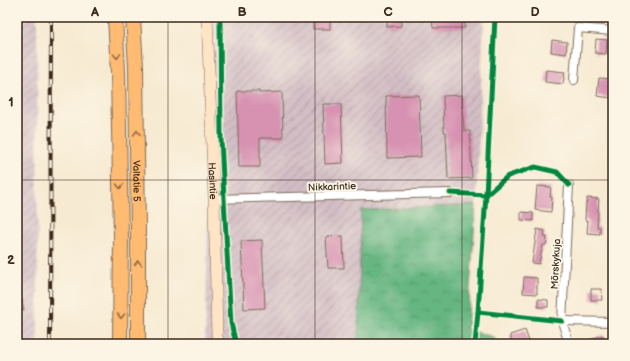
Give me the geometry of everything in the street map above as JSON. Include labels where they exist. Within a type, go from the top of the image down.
[{"type":"highway","name":"Valtatie 5","points":[[115,17],[118,72],[121,229],[120,344]]},
{"type":"highway","name":"Valtatie 5","points":[[133,17],[136,67],[137,129],[138,344]]},
{"type":"street","name":"Hasintie","points":[[207,17],[214,199],[217,338],[219,344]]},
{"type":"street","points":[[574,80],[578,28],[613,31]]},
{"type":"street","name":"Mörskykuja","points":[[569,185],[562,321],[569,344]]},
{"type":"street","name":"Nikkarintie","points":[[214,199],[450,193]]},
{"type":"street","points":[[562,321],[613,322]]},
{"type":"shaded area","points":[[17,17],[37,17],[38,344],[17,344]]},
{"type":"shaded area","points":[[214,17],[484,17],[476,205],[361,210],[358,344],[205,344]]},
{"type":"green space","points":[[476,205],[467,330],[494,337],[497,344],[358,344],[361,210]]},
{"type":"building","points":[[313,17],[330,17],[330,29],[313,29]]},
{"type":"building","points":[[387,17],[401,17],[401,26],[387,27]]},
{"type":"building","points":[[432,17],[464,17],[465,28],[433,28]]},
{"type":"building","points":[[596,39],[607,40],[606,54],[595,53]]},
{"type":"building","points":[[552,40],[567,42],[566,54],[551,52]]},
{"type":"building","points":[[546,70],[565,72],[563,84],[545,82]]},
{"type":"building","points":[[599,78],[613,79],[611,98],[597,96]]},
{"type":"building","points":[[237,91],[259,91],[259,93],[282,92],[283,138],[260,138],[260,167],[239,167]]},
{"type":"building","points":[[419,95],[421,157],[387,158],[386,96]]},
{"type":"building","points":[[462,95],[464,131],[470,131],[472,178],[448,179],[443,96]]},
{"type":"building","points":[[323,104],[341,104],[343,163],[325,164]]},
{"type":"building","points":[[537,186],[551,187],[551,212],[535,210]]},
{"type":"building","points":[[587,198],[599,199],[597,227],[600,227],[600,234],[587,233],[588,221],[585,220]]},
{"type":"building","points":[[521,212],[533,213],[533,221],[521,220]]},
{"type":"building","points":[[537,229],[545,231],[544,237],[547,237],[546,245],[543,245],[539,264],[532,263]]},
{"type":"building","points":[[343,236],[344,268],[328,268],[326,237]]},
{"type":"building","points":[[262,240],[265,308],[244,309],[241,241]]},
{"type":"building","points":[[524,277],[537,278],[537,294],[523,293]]},
{"type":"building","points":[[20,289],[24,310],[17,311],[17,290]]},
{"type":"building","points":[[591,289],[601,289],[602,300],[591,300]]},
{"type":"building","points":[[538,299],[548,300],[548,307],[538,307]]},
{"type":"building","points":[[525,330],[530,344],[512,343],[510,335]]},
{"type":"building","points":[[603,335],[607,344],[581,344],[581,343]]},
{"type":"railway","points":[[50,344],[51,17]]},
{"type":"cycle path","points":[[220,17],[221,138],[231,323],[236,344]]},
{"type":"cycle path","points":[[475,344],[486,195],[495,17]]},
{"type":"cycle path","points":[[450,193],[486,195],[508,176],[535,167],[557,172],[569,185]]},
{"type":"cycle path","points":[[478,312],[562,321]]}]
